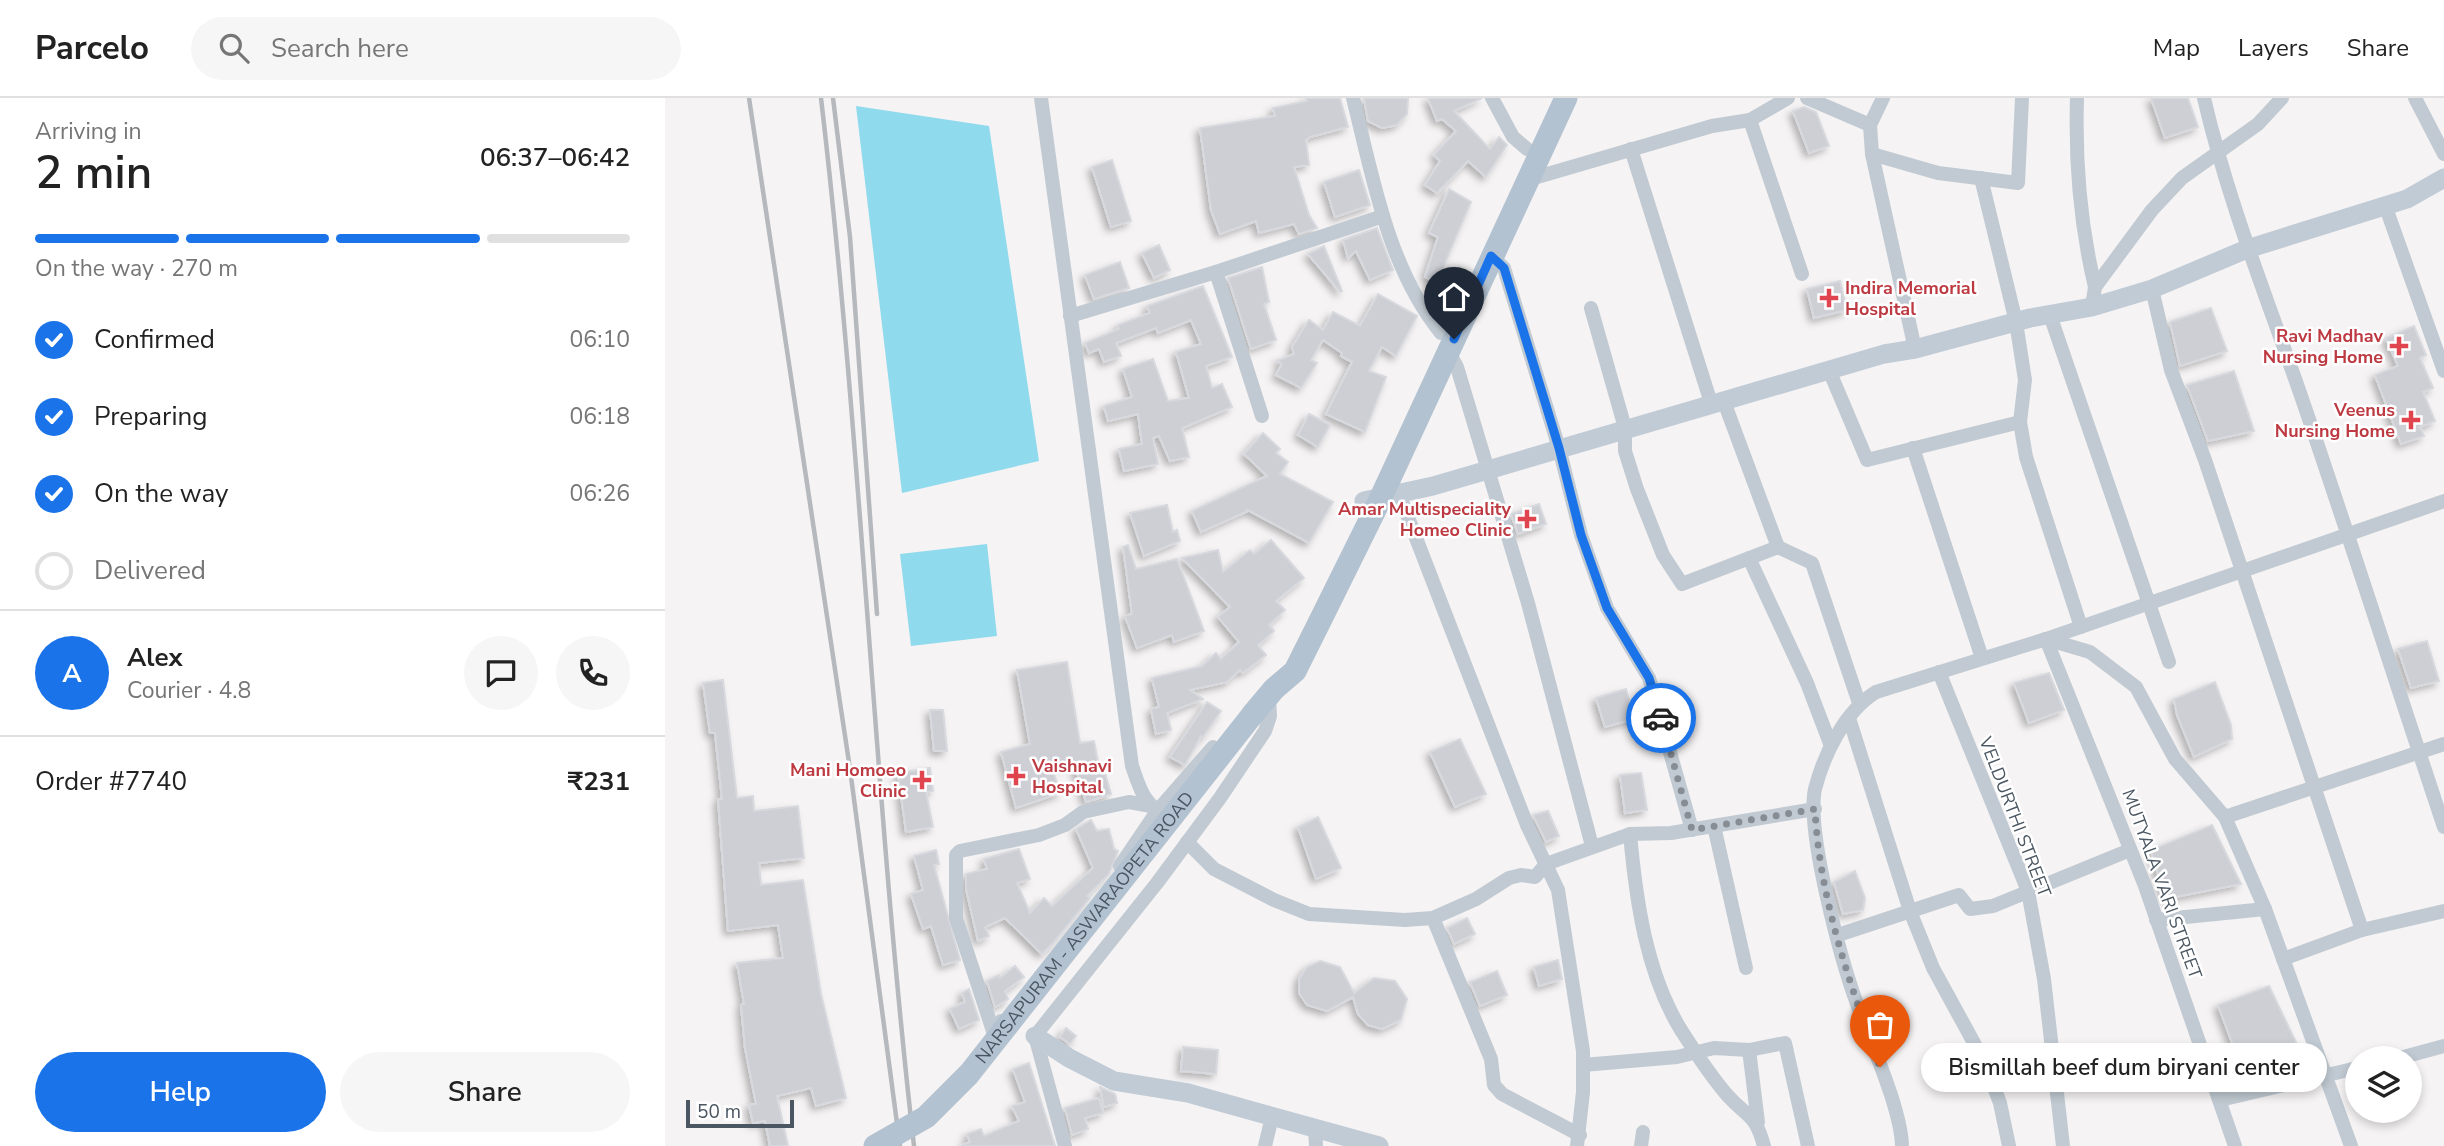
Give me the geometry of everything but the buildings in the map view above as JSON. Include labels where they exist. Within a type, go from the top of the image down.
[{"type":"main road","name":"NARSAPURAM - ASWARAOPETA ROAD","points":[[875,1146],[926,1117],[969,1074],[1253,714],[1295,671],[1381,498],[1550,98]]},
{"type":"main road","name":"NARSAPURAM - ASWARAOPETA ROAD","points":[[1445,343],[1491,256],[1566,98]]},
{"type":"main road","points":[[1381,498],[1829,370],[2016,322],[2092,307],[2152,289],[2248,249],[2407,199],[2444,178]]},
{"type":"main road","points":[[1035,1036],[1114,1081],[1188,1093],[1272,1117],[1316,1138],[1379,1146]]},
{"type":"street","points":[[1041,98],[1132,766],[1141,791],[1154,808]]},
{"type":"street","points":[[1353,98],[1383,216],[1426,314],[1457,367],[1489,469],[1592,846]]},
{"type":"street","points":[[1492,98],[1513,137],[1527,149]]},
{"type":"street","points":[[1527,180],[1711,126],[1750,120],[1788,98]]},
{"type":"street","points":[[1807,98],[1870,125]]},
{"type":"street","points":[[1883,98],[1870,125],[1872,154],[1915,349]]},
{"type":"street","points":[[1872,154],[1938,173],[2018,183],[2022,98]]},
{"type":"street","points":[[2077,98],[2075,152],[2083,237],[2095,287],[2092,307]]},
{"type":"street","points":[[2204,98],[2216,152],[2444,827]]},
{"type":"street","points":[[2095,287],[2153,210],[2182,178],[2257,124],[2282,98]]},
{"type":"street","points":[[2415,98],[2444,154]]},
{"type":"street","points":[[1750,120],[1802,274]]},
{"type":"street","points":[[1631,149],[1717,401],[1778,547],[1812,563],[1859,703]]},
{"type":"street","points":[[1981,178],[2016,322],[2025,380],[2020,422],[2038,495],[2081,627]]},
{"type":"street","points":[[2385,205],[2444,371]]},
{"type":"street","points":[[1070,316],[1216,272],[1383,216]]},
{"type":"street","points":[[1491,256],[1504,268],[1559,448],[1581,535],[1607,608],[1649,678],[1692,830]]},
{"type":"street","points":[[1216,272],[1262,416]]},
{"type":"street","points":[[2152,289],[2171,370],[2315,785],[2362,930]]},
{"type":"street","points":[[1591,308],[1625,428],[1625,451],[1637,489],[1663,555],[1682,584],[1778,547]]},
{"type":"street","points":[[2050,314],[2169,662]]},
{"type":"street","points":[[1829,370],[1867,460],[2020,422]]},
{"type":"street","points":[[1913,448],[1982,659]]},
{"type":"street","points":[[1381,498],[1453,638],[1527,825],[1558,890],[1583,1065],[1579,1140],[1502,1094],[1494,1085],[1491,1059],[1433,918]]},
{"type":"street","points":[[1902,1146],[1838,935],[1816,839],[1815,791],[1831,746],[1859,703],[1876,692],[2046,639],[2444,501]]},
{"type":"street","points":[[1749,558],[1807,683],[1831,746]]},
{"type":"street","points":[[2046,639],[2090,652],[2136,687],[2175,759],[2225,817],[2265,909],[2350,1146]]},
{"type":"street","name":"MUTYALA VARI STREET","points":[[2046,639],[2130,850],[2235,1146]]},
{"type":"street","name":"VELDURTHI STREET","points":[[1939,672],[2028,891],[2044,979],[2063,1146]]},
{"type":"street","points":[[1154,808],[1129,802],[1083,812],[1065,825],[1039,835],[960,851],[956,855],[957,918],[993,1031],[1119,867],[1154,808],[1244,712],[1272,692]]},
{"type":"street","points":[[1065,1146],[1035,1036],[1187,842],[1265,731],[1270,716],[1272,692]]},
{"type":"street","points":[[1849,718],[1910,911],[1948,999],[1985,1063],[2000,1103],[2009,1146]]},
{"type":"street","points":[[2225,817],[2444,744]]},
{"type":"street","points":[[1187,842],[1214,869],[1274,900],[1309,914],[1394,920],[1433,918],[1476,899],[1509,878],[1521,875],[1535,877],[1546,864],[1630,834],[1692,830],[1815,809]]},
{"type":"street","points":[[1714,826],[1746,968]]},
{"type":"street","points":[[1630,834],[1634,881],[1655,974],[1665,1000],[1695,1050],[1728,1096],[1758,1122]]},
{"type":"street","points":[[1838,935],[1959,895],[1970,909],[1993,906],[2130,850]]},
{"type":"street","points":[[2156,920],[2265,909]]},
{"type":"street","points":[[2283,959],[2362,930],[2444,911]]},
{"type":"street","points":[[1583,1065],[1677,1057],[1695,1050],[1749,1050],[1785,1043],[1808,1146]]},
{"type":"street","points":[[2422,1052],[2444,1046]]},
{"type":"street","points":[[1749,1050],[1758,1122],[1764,1146]]},
{"type":"street","points":[[2220,1100],[2345,1071]]},
{"type":"street","points":[[1265,1146],[1272,1117]]},
{"type":"water","points":[[856,106],[989,126],[1039,461],[902,493]]},
{"type":"water","points":[[987,544],[997,636],[911,646],[900,554]]},
{"type":"railway","points":[[749,98],[850,769],[900,1146]]},
{"type":"railway","points":[[821,98],[847,359],[888,884],[914,1146]]},
{"type":"railway","points":[[833,98],[850,237],[877,614]]},
{"type":"way so far","points":[[1661,718],[1692,830],[1815,809],[1816,839],[1829,904],[1855,1000],[1880,1067]]},
{"type":"place","name":"Indira Memorial Hospital","points":[[1829,298]]},
{"type":"place","name":"Ravi Madhav Nursing Home","points":[[2399,346]]},
{"type":"place","name":"Veenus Nursing Home","points":[[2411,420]]},
{"type":"place","name":"Amar Multispeciality Homeo Clinic","points":[[1527,519]]},
{"type":"place","name":"Vaishnavi Hospital","points":[[1016,776]]},
{"type":"place","name":"Mani Homoeo Clinic","points":[[922,780]]},
{"type":"place","name":"Bismillah beef dum biryani center","points":[[1880,1067]]},
{"type":"route","points":[[1454,339],[1491,256],[1504,268],[1559,448],[1581,535],[1607,608],[1649,678],[1661,718]]}]
